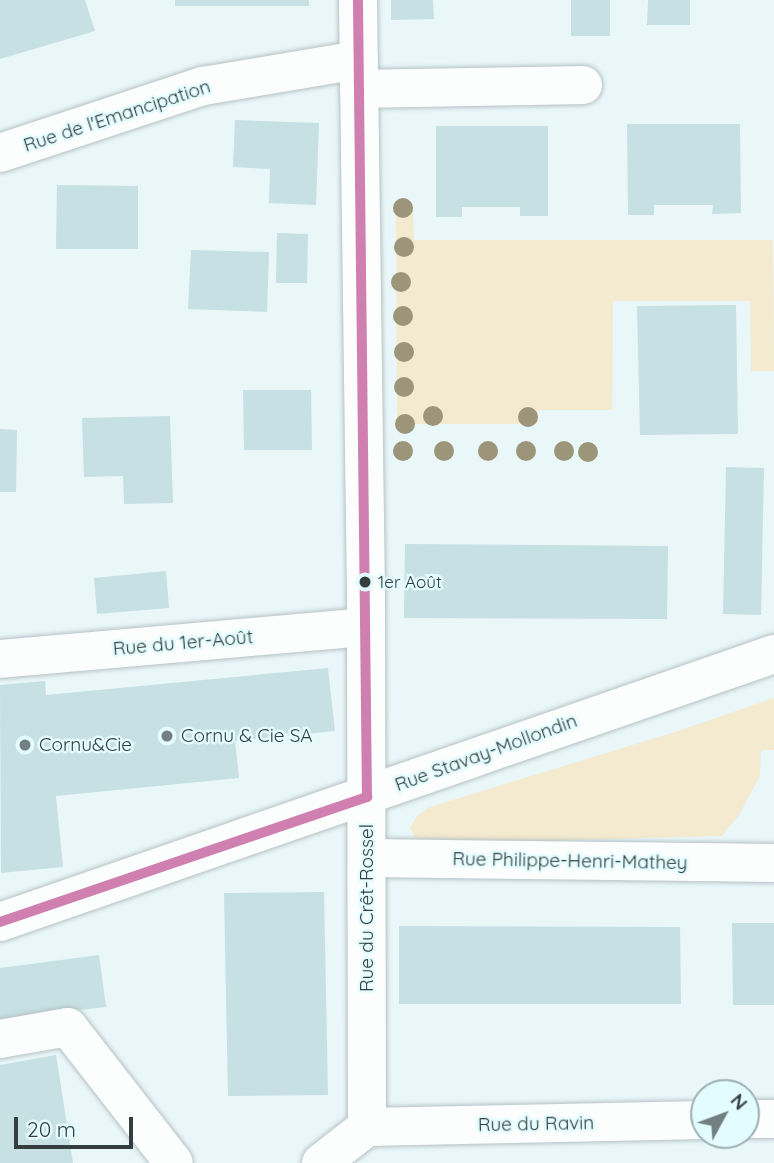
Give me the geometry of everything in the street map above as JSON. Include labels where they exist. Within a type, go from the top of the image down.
[{"type":"street","name":"Rue du Crêt-Rossel","points":[[358,0],[366,627],[367,1127]]},
{"type":"street","name":"Rue de l'Emancipation","points":[[0,153],[203,86],[359,75],[583,85]]},
{"type":"street","name":"Rue du 1er-Août","points":[[0,659],[366,627]]},
{"type":"street","name":"Rue Stavay-Mollondin","points":[[0,922],[367,797],[414,776],[774,653]]},
{"type":"street","name":"Rue Philippe-Henri-Mathey","points":[[367,858],[774,863]]},
{"type":"street","points":[[0,1039],[68,1027],[174,1163]]},
{"type":"street","name":"Rue du Ravin","points":[[367,1127],[690,1120]]},
{"type":"street","points":[[321,1163],[367,1127]]},
{"type":"shaded area","points":[[396,207],[413,207],[414,240],[773,240],[774,371],[751,371],[750,301],[613,301],[612,410],[538,410],[537,424],[397,424]]},
{"type":"shaded area","points":[[774,698],[774,750],[761,750],[760,776],[739,815],[722,836],[434,844],[418,843],[410,828],[417,816],[430,807],[675,732]]},
{"type":"building","points":[[0,0],[85,0],[95,31],[0,59]]},
{"type":"building","points":[[175,0],[309,0],[309,6],[175,6]]},
{"type":"building","points":[[391,0],[433,0],[434,19],[391,20]]},
{"type":"building","points":[[571,0],[610,0],[610,36],[571,36]]},
{"type":"building","points":[[648,0],[690,0],[690,25],[647,25]]},
{"type":"building","points":[[235,120],[319,123],[316,205],[269,203],[270,169],[233,167]]},
{"type":"building","points":[[627,124],[740,124],[741,213],[712,214],[713,205],[654,205],[654,215],[628,215]]},
{"type":"building","points":[[436,126],[548,126],[548,216],[520,216],[520,207],[462,207],[462,217],[436,217]]},
{"type":"building","points":[[57,185],[138,186],[138,249],[56,249]]},
{"type":"building","points":[[277,233],[308,234],[307,283],[276,283]]},
{"type":"building","points":[[191,250],[269,252],[267,312],[188,309]]},
{"type":"building","points":[[736,305],[738,434],[640,435],[637,306]]},
{"type":"building","points":[[243,390],[311,390],[312,450],[244,450]]},
{"type":"building","points":[[170,416],[173,503],[124,504],[123,476],[84,477],[82,418]]},
{"type":"building","points":[[0,429],[17,430],[16,492],[0,492]]},
{"type":"building","points":[[726,467],[764,468],[761,615],[723,614]]},
{"type":"building","points":[[405,544],[668,546],[667,619],[404,618]]},
{"type":"building","points":[[166,571],[169,608],[97,614],[94,578]]},
{"type":"building","name":"Cornu & Cie SA","points":[[328,668],[335,731],[235,741],[239,778],[56,796],[63,867],[1,873],[0,685],[45,681],[46,695]]},
{"type":"building","points":[[324,892],[328,1095],[228,1096],[224,893]]},
{"type":"building","points":[[732,923],[774,923],[774,1005],[733,1005]]},
{"type":"building","points":[[399,926],[680,927],[681,1004],[399,1004]]},
{"type":"building","points":[[99,955],[106,1007],[0,1019],[0,968]]},
{"type":"building","points":[[56,1055],[73,1163],[0,1163],[0,1065]]},
{"type":"transit line","points":[[0,922],[367,797],[358,0]]},
{"type":"place","name":"1er Août","points":[[365,582]]},
{"type":"place","name":"Cornu & Cie SA","points":[[167,736]]},
{"type":"place","name":"Cornu&Cie","points":[[25,745]]}]
